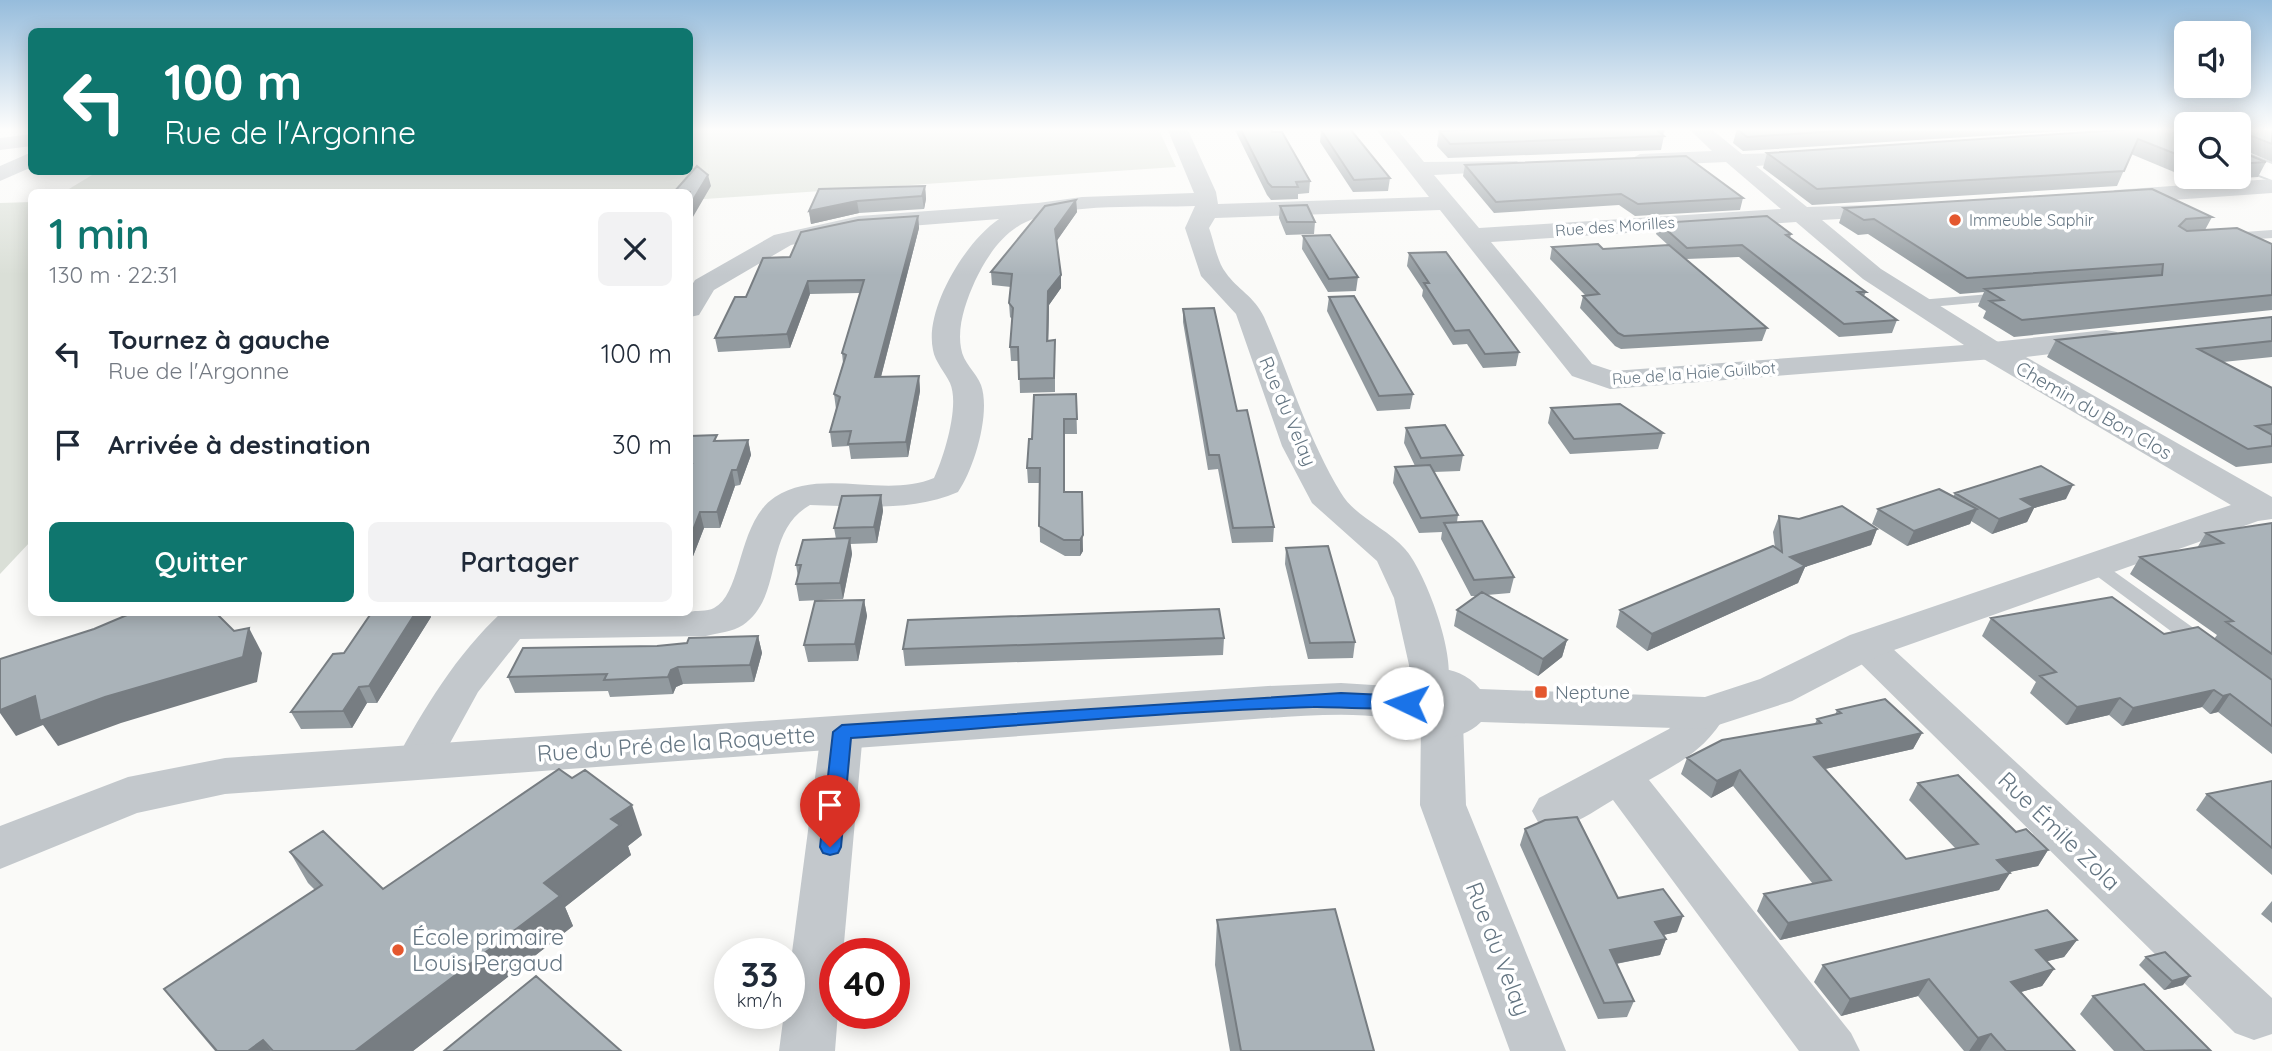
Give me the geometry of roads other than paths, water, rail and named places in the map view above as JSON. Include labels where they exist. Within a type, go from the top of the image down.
[{"type":"street","points":[[1196,177],[1207,205]]},
{"type":"street","name":"Rue de la Haie Guilbot","points":[[1424,177],[1582,370],[1610,380],[1993,351]]},
{"type":"street","name":"Chemin du Bon Clos","points":[[1761,177],[1872,274],[1993,351],[2270,510]]},
{"type":"street","points":[[2092,198],[2272,186]]},
{"type":"street","points":[[693,304],[704,285],[783,240],[859,223],[1045,208],[1445,203]]},
{"type":"street","name":"Rue du Velay","points":[[1207,205],[1197,228],[1214,276],[1234,294],[1250,314],[1298,446],[1329,503],[1392,556],[1413,598],[1436,703],[1443,805],[1538,1051]]},
{"type":"street","name":"Rue des Morilles","points":[[1471,236],[1912,207]]},
{"type":"street","points":[[417,762],[444,707],[492,643],[517,620],[706,623],[730,617],[741,602],[773,514],[786,502],[804,495],[924,492],[944,486],[955,474],[967,407],[967,387],[945,347],[955,293],[979,250],[1016,218],[1045,208]]},
{"type":"street","points":[[1993,351],[2134,336]]},
{"type":"street","points":[[1436,703],[1706,713],[1776,690],[1865,645],[2252,510],[2270,510]]},
{"type":"street","name":"Rue Émile Zola","points":[[1865,645],[2254,1016]]},
{"type":"street","name":"Rue du Pré de la Roquette","points":[[0,848],[128,796],[225,776],[1268,702],[1341,699],[1436,703]]},
{"type":"street","points":[[1555,811],[1684,740],[1706,713]]},
{"type":"street","points":[[807,1051],[842,732]]},
{"type":"street","points":[[1619,774],[1832,1051]]},
{"type":"lane","points":[[2220,237],[2272,234]]},
{"type":"lane","points":[[1919,304],[2013,296]]},
{"type":"lane","points":[[2092,564],[2216,653]]},
{"type":"place","name":"Immeuble Saphir","points":[[1955,220]]},
{"type":"place","name":"Neptune","points":[[1541,692]]},
{"type":"place","name":"École primaire Louis Pergaud","points":[[398,950]]}]
